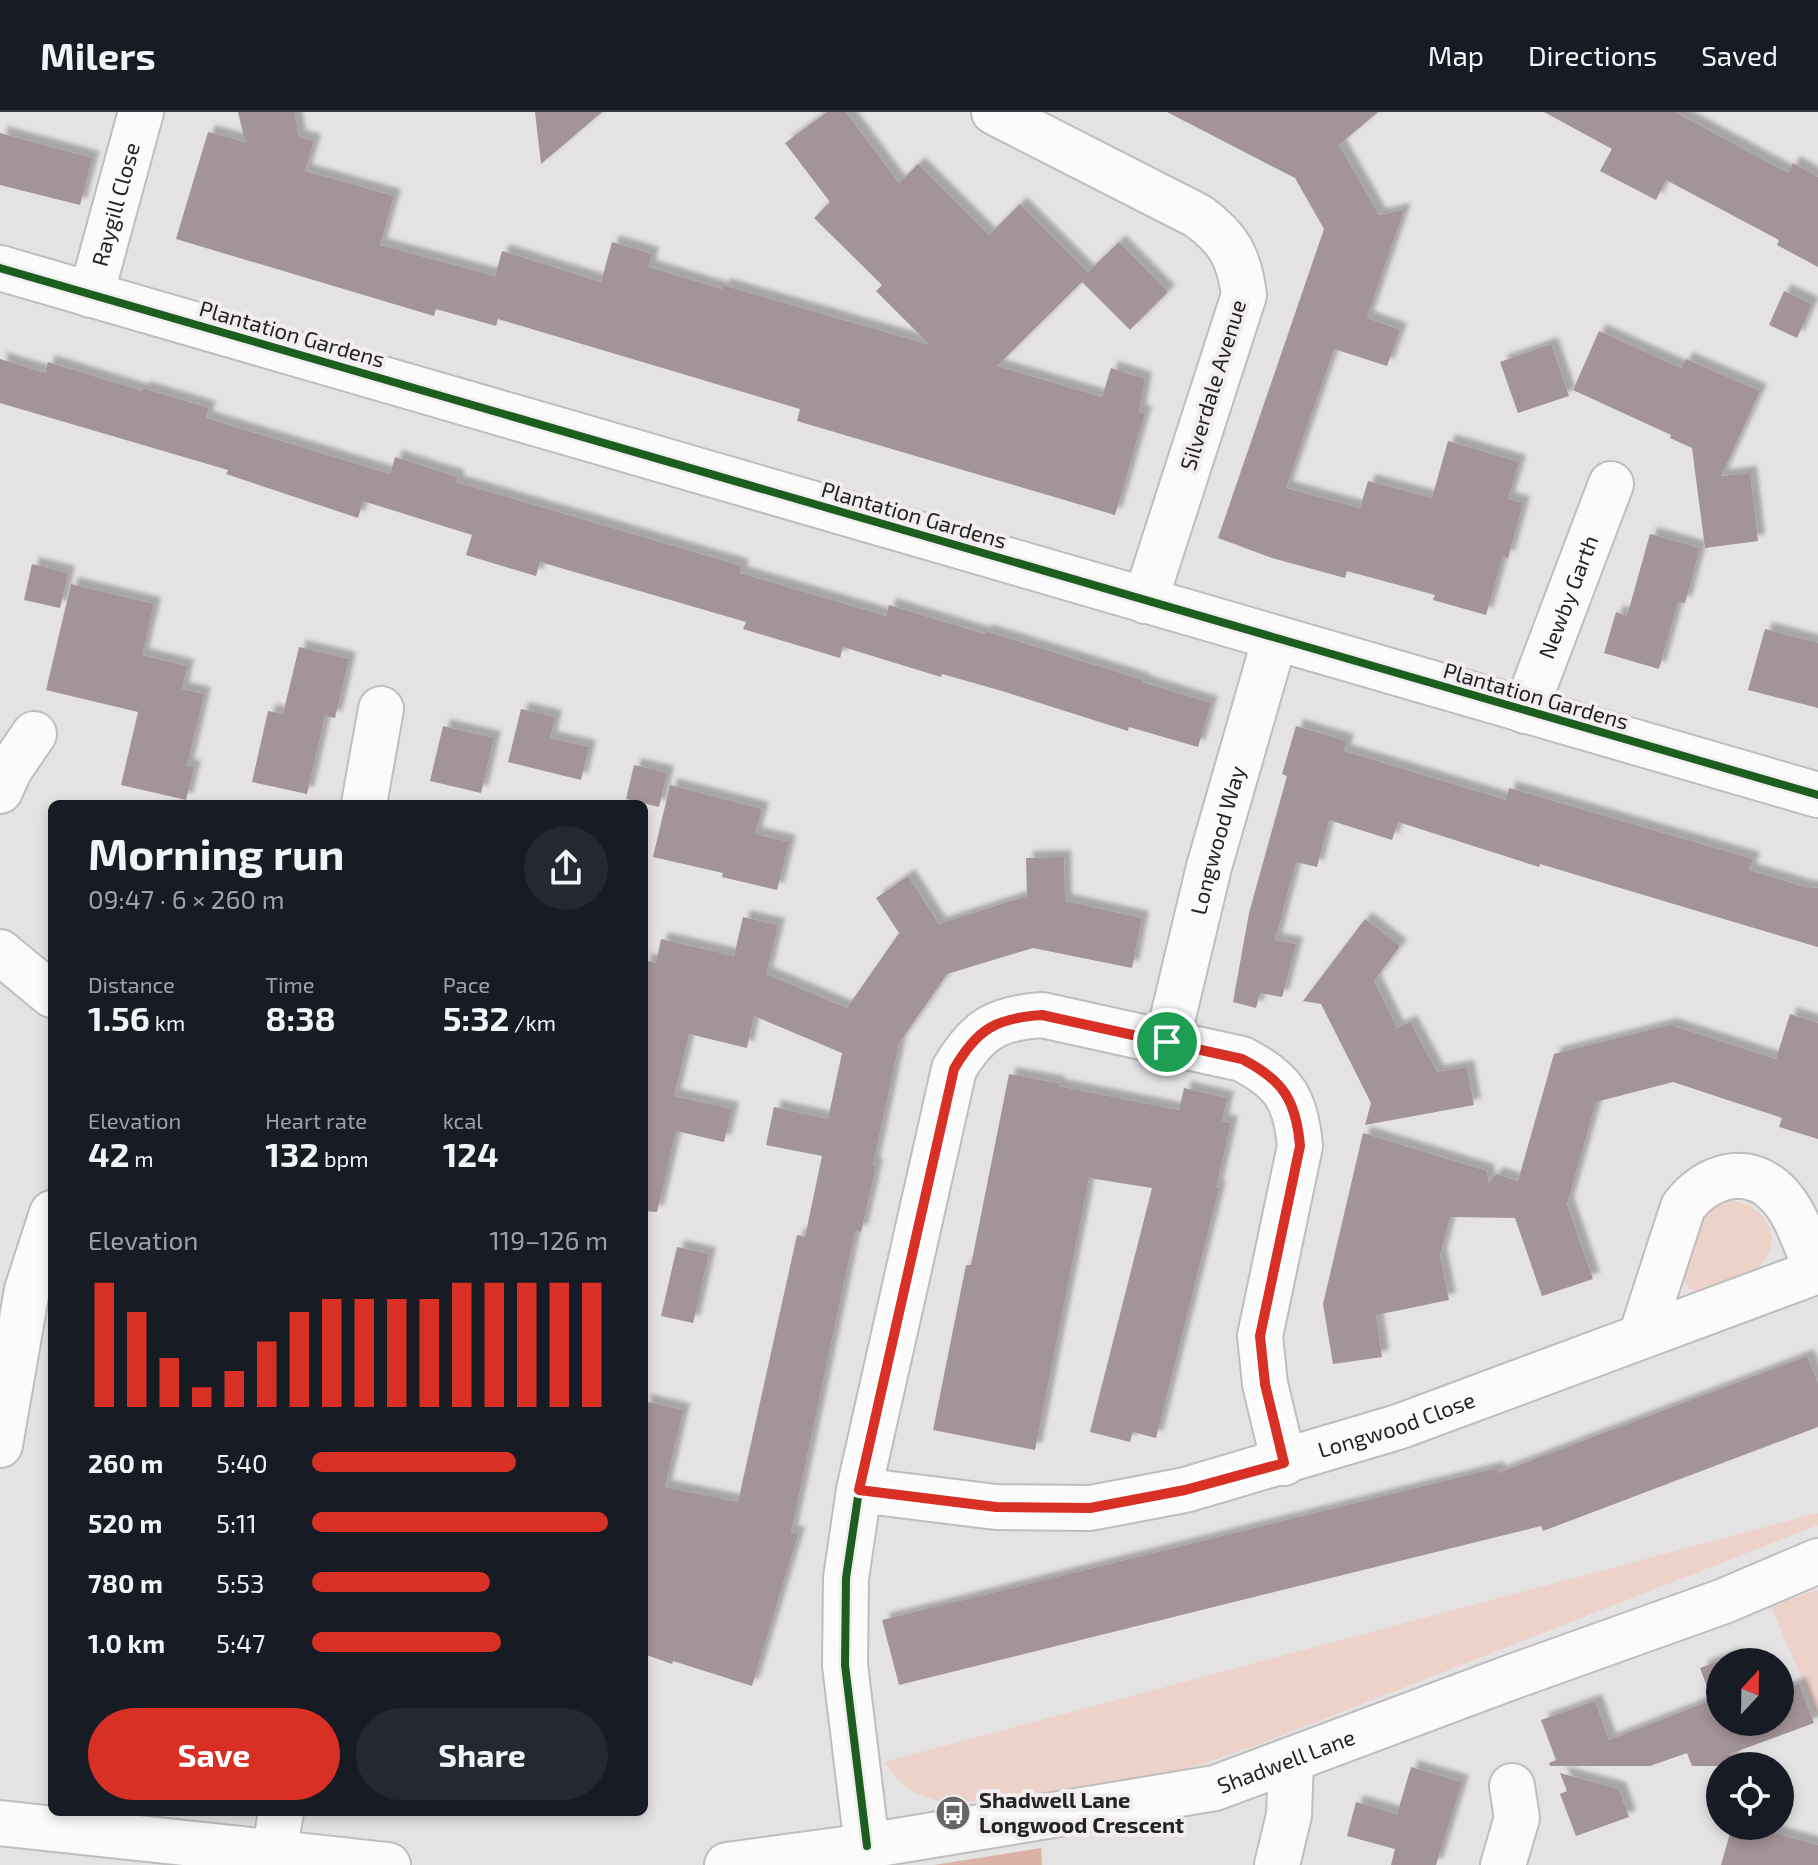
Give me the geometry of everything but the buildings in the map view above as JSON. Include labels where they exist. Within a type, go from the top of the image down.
[{"type":"street","name":"Raygill Close","points":[[91,295],[141,112]]},
{"type":"street","name":"Silverdale Avenue","points":[[994,112],[1198,216],[1217,230],[1232,249],[1241,271],[1244,295],[1145,601]]},
{"type":"street","name":"Plantation Gardens","points":[[0,268],[1818,795]]},
{"type":"street","name":"Newby Garth","points":[[1525,711],[1611,484]]},
{"type":"street","name":"Longwood Way","points":[[1167,1042],[1209,867],[1275,638]]},
{"type":"street","points":[[365,800],[381,709]]},
{"type":"street","points":[[0,791],[10,769],[34,734]]},
{"type":"street","points":[[0,952],[48,992]]},
{"type":"street","points":[[867,1846],[845,1665],[846,1578],[859,1490],[954,1069],[968,1045],[988,1027],[1014,1017],[1042,1015],[1167,1042],[1242,1059],[1267,1072],[1286,1092],[1298,1117],[1300,1146],[1260,1336],[1265,1384],[1284,1463]]},
{"type":"street","name":"Longwood Close","points":[[859,1490],[996,1507],[1090,1508],[1185,1490],[1398,1427],[1818,1271],[1788,1207],[1777,1193],[1762,1182],[1745,1176],[1726,1176],[1694,1192],[1683,1207],[1641,1336]]},
{"type":"street","points":[[0,1445],[27,1290],[48,1225]]},
{"type":"street","name":"Shadwell Lane","points":[[727,1865],[867,1846],[1215,1788],[1724,1601],[1818,1561]]},
{"type":"street","points":[[1277,1865],[1289,1815],[1291,1760]]},
{"type":"street","points":[[1503,1865],[1517,1818],[1512,1786]]},
{"type":"street","points":[[0,1823],[212,1843],[278,1833],[388,1865]]},
{"type":"shaded area","points":[[1729,1200],[1753,1208],[1768,1224],[1771,1245],[1767,1256],[1756,1270],[1743,1276],[1707,1290],[1689,1289],[1682,1275],[1696,1230],[1709,1212]]},
{"type":"shaded area","points":[[1818,1513],[1818,1525],[1252,1747],[1169,1775],[1069,1791],[963,1802],[939,1801],[917,1794],[898,1780],[884,1762]]},
{"type":"shaded area","points":[[1818,1590],[1818,1718],[1794,1661],[1794,1648],[1789,1648],[1771,1606]]},
{"type":"shaded area","points":[[1041,1848],[1042,1865],[934,1865]]},
{"type":"cycle path","points":[[0,268],[1818,795]]},
{"type":"cycle path","points":[[867,1846],[845,1665],[846,1578],[859,1490],[954,1069],[971,1045],[989,1028],[1012,1019],[1042,1015],[1242,1059],[1268,1075],[1285,1093],[1295,1116],[1300,1146],[1260,1336],[1265,1384],[1284,1463]]},
{"type":"place","name":"Shadwell Lane Longwood Crescent","points":[[953,1813]]},
{"type":"route","points":[[1042,1015],[1167,1042],[1242,1059],[1267,1072],[1286,1092],[1298,1117],[1300,1146],[1260,1336],[1265,1384],[1284,1463],[1185,1490],[1090,1508],[996,1507],[859,1490],[954,1069],[968,1045],[988,1027],[1014,1017],[1042,1015]]}]
